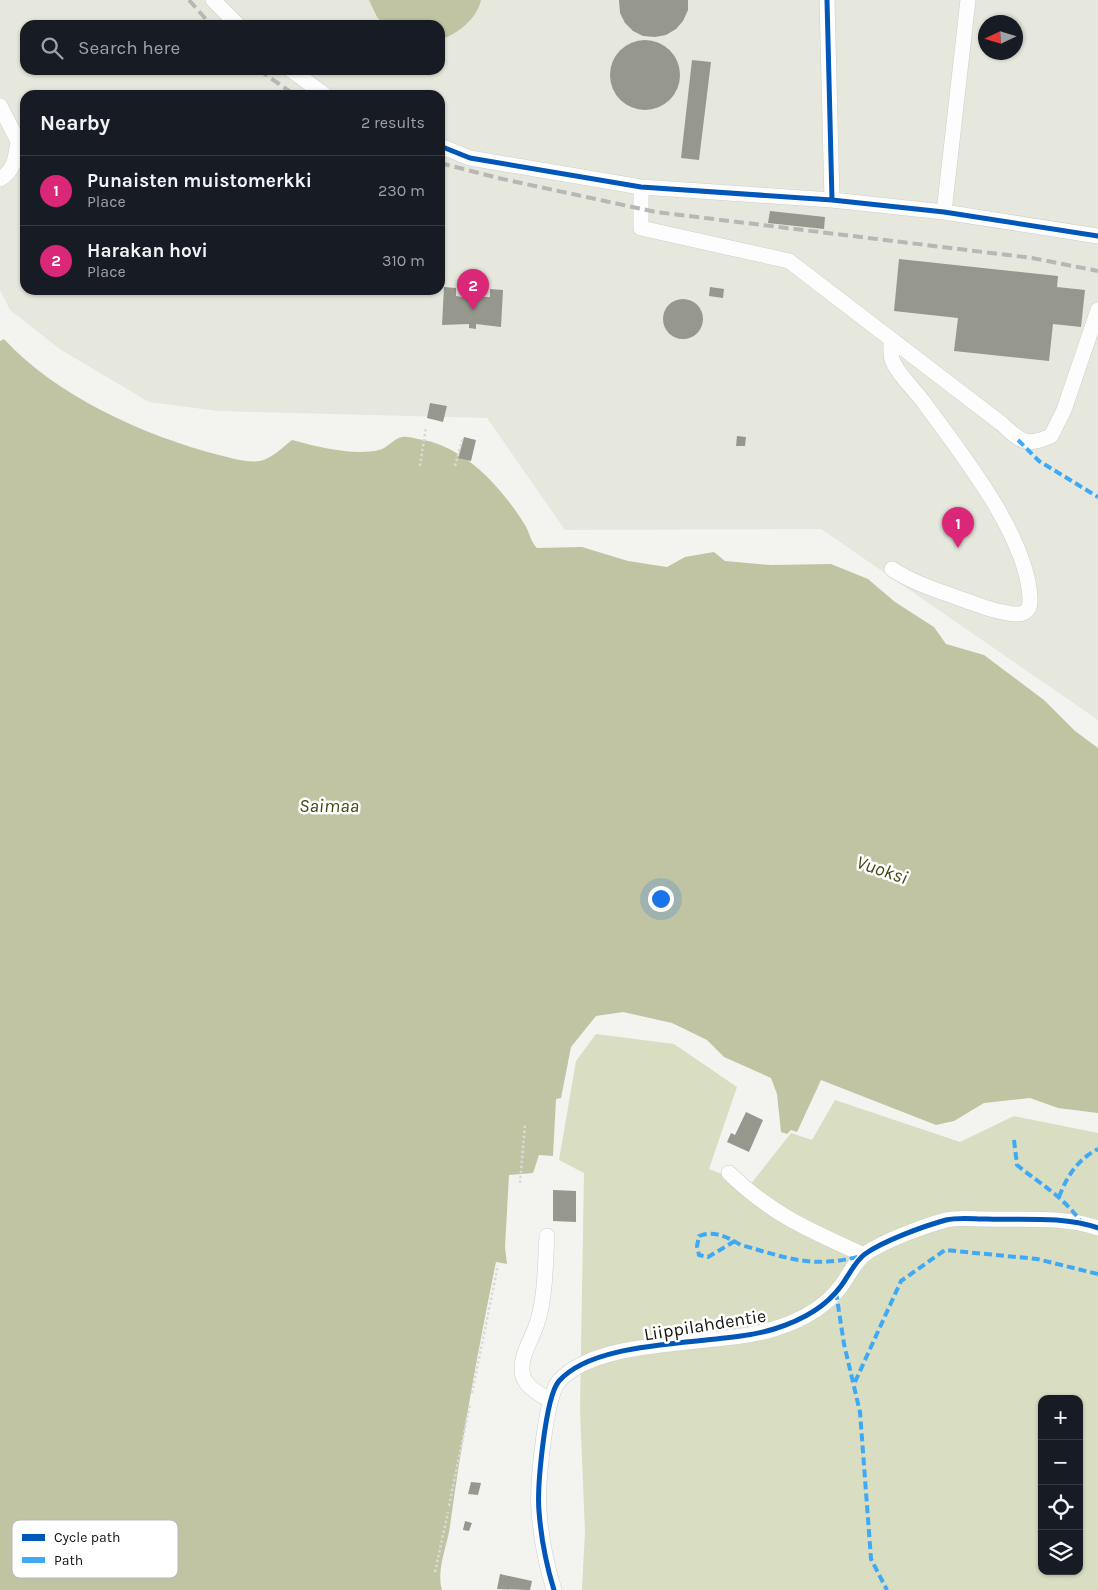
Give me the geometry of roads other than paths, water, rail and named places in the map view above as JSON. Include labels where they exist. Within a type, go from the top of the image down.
[{"type":"street","points":[[213,0],[233,20]]},
{"type":"street","points":[[827,0],[832,200]]},
{"type":"street","points":[[944,212],[968,0]]},
{"type":"street","points":[[298,75],[318,90]]},
{"type":"street","points":[[0,106],[20,143]]},
{"type":"street","points":[[0,179],[8,174],[20,147]]},
{"type":"street","points":[[445,148],[470,158],[641,187],[832,200],[944,212],[1098,236]]},
{"type":"street","points":[[641,187],[641,228],[789,261],[1002,424],[1018,440],[1034,443],[1051,436],[1064,410],[1098,310]]},
{"type":"street","points":[[891,339],[893,361],[956,447],[1000,514],[1024,566],[1030,589],[1031,606],[1028,611],[1022,614],[1009,614],[985,608],[914,582],[892,569]]},
{"type":"street","points":[[729,1173],[750,1194],[795,1224],[864,1255]]},
{"type":"street","name":"Liippilahdentie","points":[[554,1590],[545,1560],[538,1509],[549,1400],[558,1382],[576,1368],[603,1356],[677,1342],[729,1338],[774,1329],[812,1314],[836,1292],[864,1255],[906,1234],[948,1219],[1055,1220],[1081,1222],[1098,1228]]},
{"type":"street","points":[[547,1236],[544,1290],[538,1320],[526,1352],[522,1371],[528,1386],[549,1400]]},
{"type":"water","points":[[369,0],[481,0],[471,19],[459,30],[445,38],[445,20],[380,20]]},
{"type":"water","name":"Saimaa","points":[[4,339],[25,360],[75,396],[132,425],[191,447],[234,459],[260,461],[268,458],[292,440],[336,450],[358,452],[379,450],[396,439],[404,437],[435,443],[450,449],[465,459],[492,482],[515,510],[537,548],[582,547],[628,561],[667,567],[685,557],[714,552],[725,561],[771,565],[831,564],[868,579],[895,602],[934,627],[946,644],[984,655],[1044,700],[1075,731],[1098,748],[1098,1113],[1058,1108],[1030,1098],[984,1103],[954,1121],[936,1125],[821,1080],[797,1132],[791,1130],[787,1134],[781,1132],[777,1094],[771,1078],[724,1057],[707,1040],[672,1023],[623,1012],[596,1016],[571,1047],[561,1098],[556,1099],[553,1156],[539,1155],[533,1173],[509,1175],[505,1247],[507,1264],[496,1262],[489,1295],[465,1427],[450,1526],[441,1566],[440,1582],[442,1590],[0,1590],[0,341]]},
{"type":"railway","points":[[189,0],[207,20]]},
{"type":"railway","points":[[266,75],[288,90]]},
{"type":"railway","points":[[445,164],[498,178],[656,212],[1032,258],[1098,271]]},
{"type":"place","name":"Harakan hovi","points":[[473,310]]},
{"type":"place","name":"Punaisten muistomerkki","points":[[958,548]]},
{"type":"water label","name":"Vuoksi","points":[[882,870]]}]
